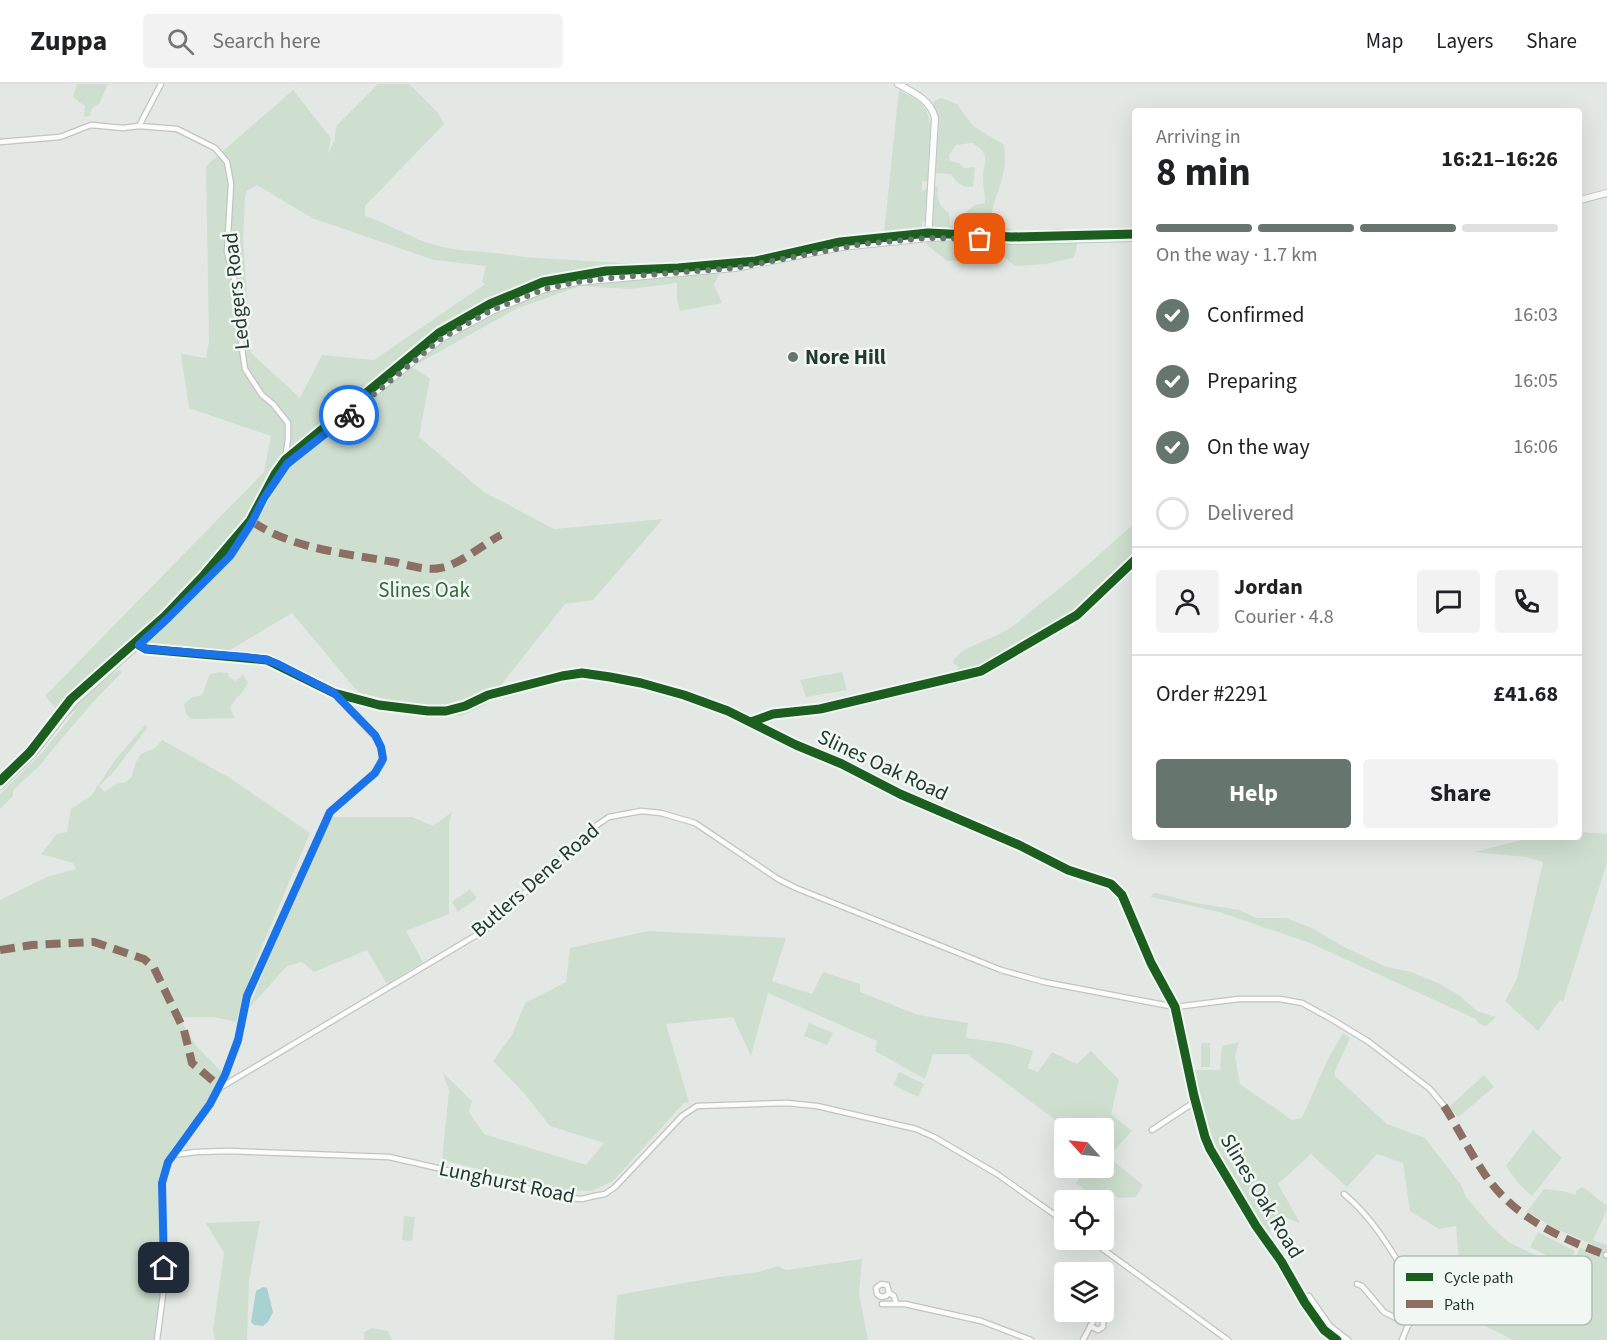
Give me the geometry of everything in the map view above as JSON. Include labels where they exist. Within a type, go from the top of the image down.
[{"type":"main road","points":[[898,84],[926,100],[933,108],[935,118],[928,238]]},
{"type":"main road","points":[[1582,199],[1607,193]]},
{"type":"main road","points":[[0,786],[33,754],[74,702],[168,618],[230,556],[287,464],[442,338],[492,310],[545,289],[577,282],[735,268],[842,247],[956,237],[1012,241],[1132,238]]},
{"type":"street","points":[[139,126],[161,84]]},
{"type":"street","name":"Ledgers Road","points":[[0,142],[60,137],[91,125],[123,128],[139,126],[177,129],[215,147],[227,162],[231,184],[227,252],[235,282],[242,357],[251,381],[288,423],[285,460],[287,464]]},
{"type":"street","name":"Slines Oak Road","points":[[139,645],[146,649],[267,660],[334,693],[379,705],[428,711],[446,711],[465,706],[488,695],[562,676],[582,674],[610,676],[641,683],[728,711],[796,745],[842,764],[900,794],[1019,845],[1068,870],[1111,884],[1122,895],[1151,963],[1175,1007],[1208,1143],[1240,1200],[1281,1261],[1305,1303],[1324,1330],[1337,1340]]},
{"type":"street","points":[[157,1340],[164,1287],[162,1183],[165,1169],[210,1104],[225,1075],[238,1040],[247,996],[330,812],[375,773],[382,763],[382,752],[377,739],[334,693]]},
{"type":"street","points":[[344,702],[346,696]]},
{"type":"street","name":"Butlers Dene Road","points":[[218,1089],[485,930],[597,825],[609,817],[631,812],[661,813],[695,823],[778,879],[796,888],[1001,970],[1054,984],[1175,1007],[1239,999],[1280,999],[1302,1003],[1374,1046],[1430,1089],[1444,1106]]},
{"type":"street","points":[[1152,1130],[1196,1101]]},
{"type":"street","name":"Lunghurst Road","points":[[173,1155],[236,1151],[389,1157],[435,1166],[528,1190],[582,1199],[605,1194],[615,1187],[682,1116],[697,1106],[787,1103],[817,1106],[916,1129],[998,1174],[1054,1214]]},
{"type":"street","points":[[1344,1194],[1360,1208],[1395,1256]]},
{"type":"street","points":[[1104,1250],[1228,1340]]},
{"type":"street","points":[[1357,1284],[1362,1286],[1384,1312],[1394,1317]]},
{"type":"street","points":[[889,1293],[894,1296],[896,1303]]},
{"type":"street","points":[[1309,1296],[1330,1326],[1348,1340]]},
{"type":"street","points":[[882,1304],[896,1303],[981,1321],[1032,1340]]},
{"type":"street","points":[[1083,1340],[1092,1322]]},
{"type":"street","points":[[1090,1326],[1098,1330],[1103,1328],[1103,1322]]},
{"type":"street","points":[[1402,1340],[1409,1325]]},
{"type":"green space","points":[[77,84],[108,84],[99,104],[92,108],[90,116],[84,117],[85,106],[73,97]]},
{"type":"green space","name":"Slines Oak","points":[[378,84],[409,84],[438,113],[444,124],[365,206],[365,216],[420,240],[450,248],[523,257],[638,264],[590,282],[721,271],[714,285],[722,303],[680,311],[677,300],[677,283],[631,289],[580,286],[516,309],[412,367],[430,378],[419,437],[484,492],[554,529],[663,519],[593,600],[565,604],[485,705],[461,716],[447,715],[358,692],[292,613],[227,652],[138,649],[110,675],[120,669],[122,672],[40,765],[16,787],[13,796],[0,809],[0,794],[42,753],[77,709],[65,719],[45,696],[264,472],[271,436],[189,408],[181,354],[206,358],[209,342],[206,166],[293,90],[331,138],[328,154],[335,138],[336,126]],"holes":[[[257,185],[312,218],[434,260],[486,266],[482,282],[485,284],[374,360],[322,355],[300,398],[251,353],[243,239],[247,191]]]},
{"type":"green space","points":[[899,90],[924,106],[930,124],[934,101],[941,98],[957,104],[973,126],[1004,145],[1004,168],[993,208],[992,223],[1008,229],[1035,234],[1052,229],[1066,229],[1074,235],[1077,245],[1073,258],[1046,264],[1015,266],[1003,256],[993,260],[988,240],[978,259],[973,261],[964,253],[957,260],[947,261],[926,244],[929,233],[926,222],[922,221],[922,228],[884,233]],"holes":[[[972,143],[985,157],[983,177],[985,203],[975,205],[965,213],[964,222],[957,227],[950,226],[949,213],[942,208],[939,202],[938,187],[930,185],[922,192],[922,181],[929,182],[934,173],[951,174],[960,184],[973,187],[975,167],[964,168],[959,163],[950,161],[949,155],[956,145]]]},
{"type":"green space","points":[[1132,526],[1132,559],[1075,613],[980,668],[955,673],[959,667],[953,663],[960,653],[1016,624]]},
{"type":"green space","points":[[842,672],[847,690],[806,697],[800,680]]},
{"type":"green space","points":[[229,673],[228,676],[235,681],[243,675],[248,682],[230,708],[235,718],[191,719],[186,714],[184,704],[193,697],[202,695],[210,674]]},
{"type":"green space","points":[[145,725],[148,727],[112,774],[99,786],[105,792],[116,784],[126,782],[131,778],[141,754],[155,748],[162,740],[230,778],[310,833],[254,965],[236,1022],[214,1017],[179,1017],[196,1046],[223,1073],[207,1102],[170,1151],[158,1181],[161,1287],[154,1340],[0,1340],[0,900],[47,877],[76,869],[73,863],[41,854],[57,834],[67,832],[71,809],[91,796],[115,760]]},
{"type":"green space","points":[[452,812],[449,823],[449,914],[406,931],[423,962],[387,984],[367,950],[314,972],[302,962],[287,966],[249,1008],[331,817],[412,817],[433,826]]},
{"type":"green space","points":[[1582,832],[1607,834],[1607,863],[1563,1002],[1560,1000],[1538,1031],[1505,1001],[1517,979],[1543,862],[1526,857],[1474,852],[1522,840],[1582,840]]},
{"type":"green space","points":[[470,889],[477,898],[458,912],[452,902]]},
{"type":"green space","points":[[1156,893],[1239,910],[1257,918],[1286,918],[1312,928],[1344,947],[1387,967],[1411,972],[1438,983],[1460,996],[1477,1011],[1496,1017],[1486,1026],[1478,1023],[1476,1019],[1310,943],[1219,912],[1151,897]]},
{"type":"green space","points":[[648,931],[786,938],[772,981],[812,994],[823,972],[860,984],[860,992],[918,1015],[968,1023],[966,1038],[1010,1044],[1033,1051],[1028,1068],[1038,1072],[1052,1052],[1077,1064],[1091,1051],[1119,1080],[1111,1114],[1132,1131],[1114,1150],[1114,1118],[1054,1119],[967,1054],[933,1054],[925,1079],[875,1051],[877,1041],[768,993],[751,1056],[733,1017],[666,1024],[689,1102],[684,1103],[613,1181],[592,1191],[563,1190],[442,1160],[449,1091],[443,1073],[472,1101],[469,1112],[484,1134],[586,1165],[604,1143],[550,1126],[524,1093],[493,1061],[512,1035],[525,1003],[566,982],[570,948]]},
{"type":"green space","points":[[809,1023],[833,1033],[827,1045],[804,1036]]},
{"type":"green space","points":[[1343,1033],[1350,1038],[1335,1071],[1335,1076],[1387,1124],[1425,1138],[1461,1185],[1466,1197],[1490,1225],[1508,1242],[1537,1256],[1459,1256],[1456,1226],[1439,1229],[1410,1211],[1403,1163],[1377,1154],[1347,1187],[1311,1154],[1278,1184],[1300,1223],[1282,1216],[1270,1226],[1269,1242],[1209,1140],[1193,1070],[1220,1070],[1222,1046],[1239,1042],[1235,1056],[1240,1084],[1292,1120],[1302,1118],[1327,1061]]},
{"type":"green space","points":[[1201,1043],[1210,1043],[1210,1067],[1201,1067]]},
{"type":"green space","points":[[899,1072],[924,1084],[918,1097],[893,1085]]},
{"type":"green space","points":[[1484,1075],[1494,1087],[1458,1117],[1449,1107]]},
{"type":"green space","points":[[1533,1130],[1562,1158],[1532,1196],[1518,1183],[1506,1166]]},
{"type":"green space","points":[[1114,1162],[1143,1185],[1136,1197],[1119,1198],[1114,1195],[1114,1190],[1085,1190],[1076,1183],[1079,1178],[1114,1178]]},
{"type":"green space","points":[[1582,1187],[1607,1205],[1607,1210],[1593,1240],[1607,1245],[1607,1340],[1513,1340],[1484,1325],[1592,1325],[1592,1256],[1576,1256],[1580,1248],[1589,1251],[1592,1244],[1552,1227],[1527,1211],[1544,1189],[1576,1195],[1576,1191]]},
{"type":"green space","points":[[404,1216],[415,1217],[412,1241],[402,1240]]},
{"type":"green space","points":[[260,1221],[249,1281],[247,1340],[215,1340],[213,1330],[224,1253],[206,1223]]},
{"type":"green space","points":[[1538,1232],[1575,1251],[1572,1256],[1548,1256],[1530,1247]]},
{"type":"green space","points":[[862,1259],[859,1294],[868,1340],[614,1340],[617,1295],[759,1272],[778,1266],[786,1270]]},
{"type":"green space","points":[[372,1328],[388,1331],[392,1340],[364,1340],[364,1332]]},
{"type":"water","points":[[263,1287],[267,1288],[273,1312],[263,1326],[254,1325],[251,1322],[256,1291]]},
{"type":"marked path","points":[[253,522],[285,539],[321,549],[429,569],[455,563],[501,535]]},
{"type":"marked path","points":[[0,950],[32,945],[94,942],[144,959],[154,968],[184,1030],[192,1063],[219,1086]]},
{"type":"marked path","points":[[1444,1106],[1482,1170],[1506,1200],[1536,1223],[1606,1255]]},
{"type":"cycle path","points":[[0,781],[30,752],[71,699],[165,616],[204,575],[250,521],[285,460],[439,333],[490,304],[543,282],[606,271],[756,261],[840,242],[928,233],[1012,237],[1132,234]]},
{"type":"cycle path","points":[[751,722],[773,714],[820,709],[981,671],[1077,615],[1132,563]]},
{"type":"cycle path","points":[[139,645],[146,649],[267,660],[334,693],[379,705],[428,711],[446,711],[465,706],[488,695],[582,673],[641,683],[728,711],[796,745],[842,764],[900,794],[1019,845],[1068,870],[1111,884],[1122,895],[1151,963],[1175,1007],[1194,1096],[1210,1149],[1305,1303],[1324,1330],[1337,1340]]},
{"type":"way so far","points":[[349,415],[442,338],[492,310],[545,289],[610,278],[735,268],[863,244],[928,238],[980,239]]},
{"type":"place","name":"Nore Hill","points":[[793,357]]},
{"type":"route","points":[[164,1268],[162,1183],[168,1162],[210,1104],[225,1075],[238,1040],[247,996],[330,812],[375,773],[383,759],[381,747],[375,735],[334,693],[278,664],[246,657],[146,649],[139,645],[230,556],[287,464],[349,415]]}]
